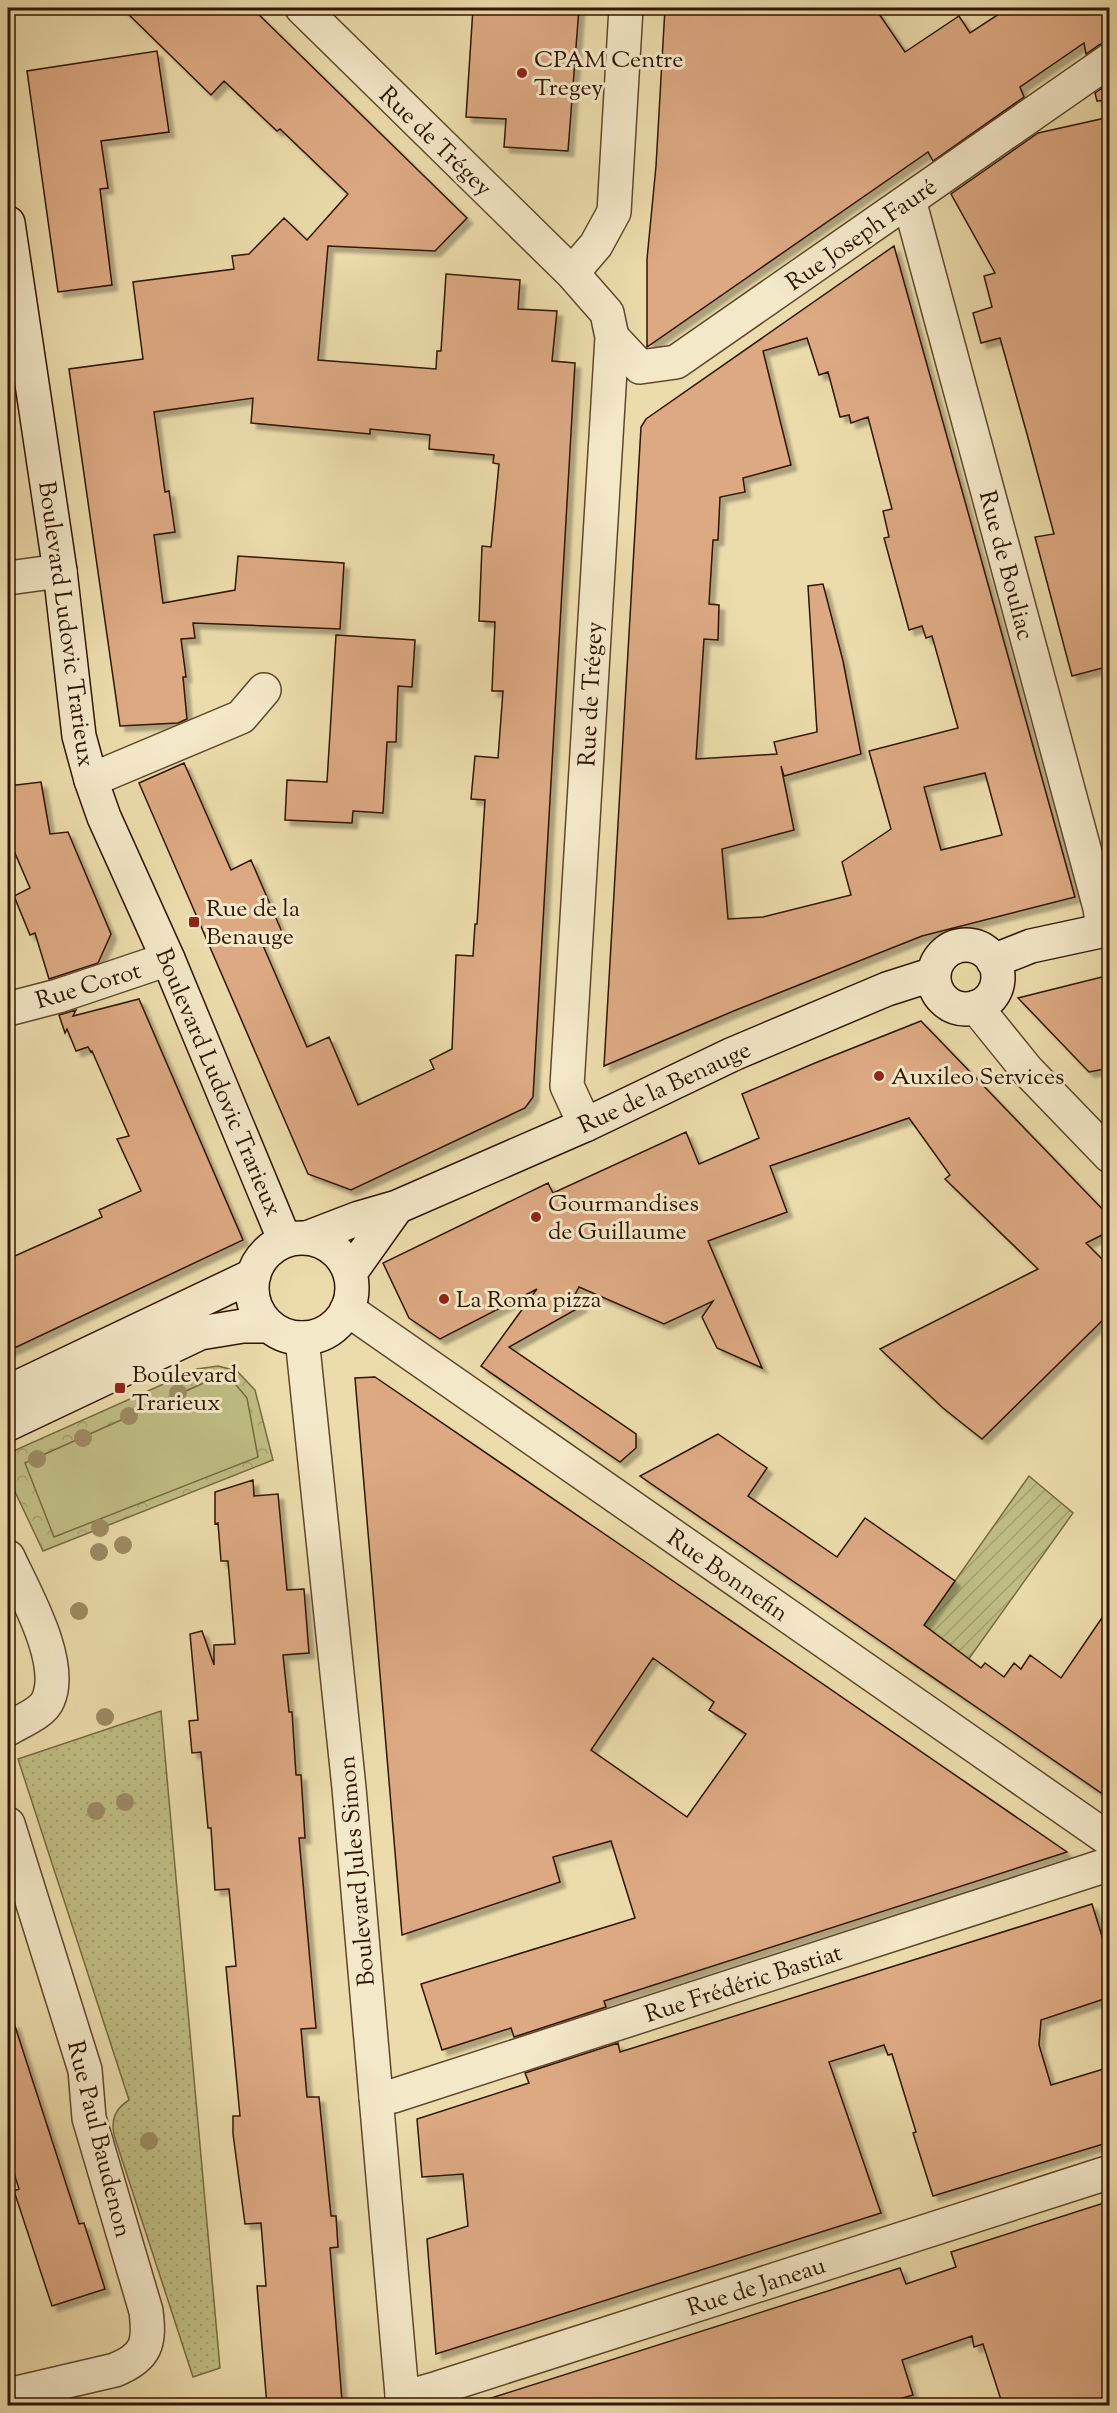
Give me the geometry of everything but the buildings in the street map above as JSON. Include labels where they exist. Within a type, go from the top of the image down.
[{"type":"street","name":"Rue de Trégey","points":[[302,8],[572,273],[607,313],[612,337],[567,1086],[585,1125]]},
{"type":"street","points":[[572,273],[596,245],[614,212],[626,8]]},
{"type":"street","name":"Rue Joseph Fauré","points":[[612,337],[640,367],[676,362],[1110,60]]},
{"type":"street","name":"Rue de Bouliac","points":[[909,200],[1106,929]]},
{"type":"street","name":"Boulevard Ludovic Trarieux","points":[[8,223],[60,571],[80,736],[91,780],[104,817],[296,1240]]},
{"type":"street","points":[[8,578],[60,571]]},
{"type":"street","points":[[91,780],[241,717],[264,690]]},
{"type":"street","points":[[993,961],[1030,946],[1106,929]]},
{"type":"street","points":[[972,945],[981,949],[993,961],[997,970],[996,988],[984,1003],[976,1007],[966,1009],[946,1002],[934,984],[934,974],[940,958],[954,947],[972,945]]},
{"type":"street","name":"Rue Corot","points":[[8,1009],[57,996],[168,959]]},
{"type":"street","name":"Rue de la Benauge","points":[[296,1240],[397,1207],[585,1125],[733,1054],[887,989],[934,974]]},
{"type":"street","points":[[976,1007],[1027,1070],[1110,1156]]},
{"type":"street","points":[[350,1273],[397,1207]]},
{"type":"street","points":[[8,1424],[200,1333],[243,1326],[268,1326],[290,1337],[302,1338],[316,1336],[329,1330],[340,1321],[351,1298],[350,1273],[334,1249],[321,1241],[296,1240],[270,1249],[260,1261],[254,1275],[252,1289],[259,1314],[268,1326]]},
{"type":"street","points":[[8,1392],[254,1275]]},
{"type":"street","name":"Rue Bonnefin","points":[[347,1309],[1110,1840]]},
{"type":"street","name":"Boulevard Jules Simon","points":[[302,1338],[349,1788],[403,2400]]},
{"type":"street","points":[[8,1557],[29,1602],[49,1655],[53,1679],[48,1702],[8,1729]]},
{"type":"street","name":"Rue Paul Baudenon","points":[[8,1824],[85,2070],[89,2118],[146,2311],[149,2334],[144,2350],[128,2365],[8,2397]]},
{"type":"street","name":"Rue Frédéric Bastiat","points":[[376,2097],[402,2093],[1110,1864]]},
{"type":"street","name":"Rue de Janeau","points":[[403,2400],[1110,2172]]},
{"type":"street","points":[[8,2397],[9,2406]]},
{"type":"green space","points":[[218,1366],[237,1371],[255,1390],[273,1460],[43,1551],[8,1477],[8,1456],[11,1452],[197,1369]]},
{"type":"green space","points":[[226,1373],[247,1398],[258,1457],[54,1537],[25,1463]]},
{"type":"green space","points":[[1029,1476],[1073,1513],[948,1688],[902,1656]]},
{"type":"green space","points":[[161,1711],[220,2368],[193,2377],[114,2135],[115,2115],[120,2107],[129,2100],[18,1759]]},
{"type":"place","name":"CPAM Centre Tregey","points":[[522,73]]},
{"type":"place","name":"Rue de la Benauge","points":[[194,922]]},
{"type":"place","name":"Auxileo Services","points":[[879,1076]]},
{"type":"place","name":"Gourmandises de Guillaume","points":[[536,1217]]},
{"type":"place","name":"La Roma pizza","points":[[444,1299]]},
{"type":"place","name":"Boulevard Trarieux","points":[[120,1388]]}]
